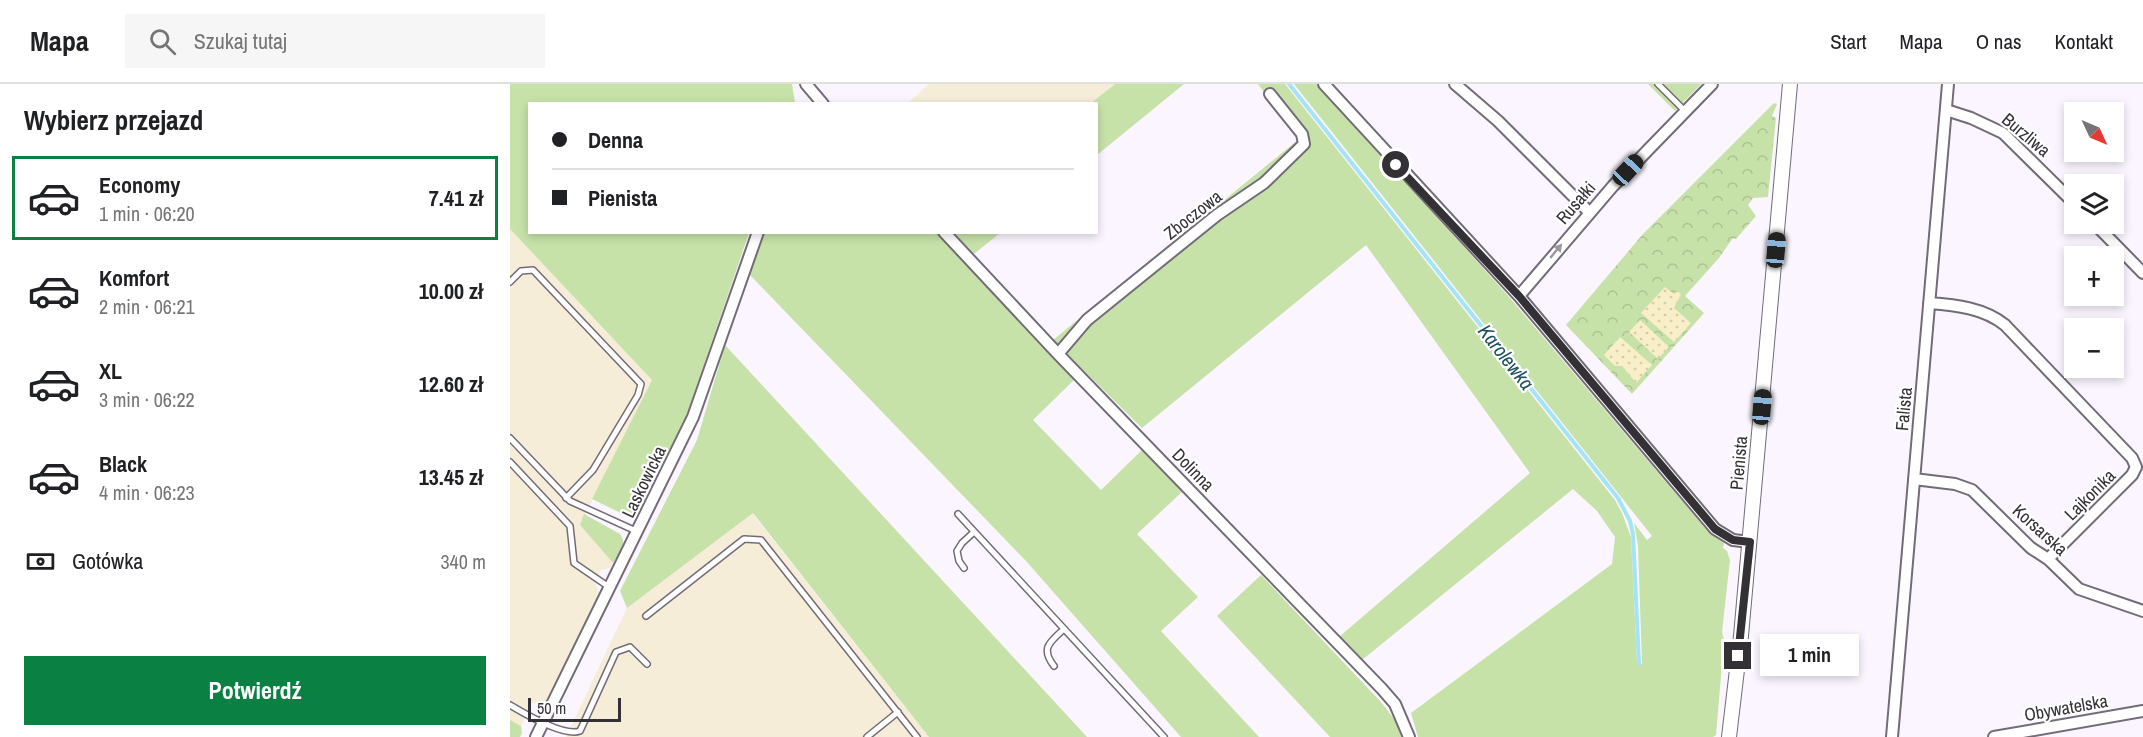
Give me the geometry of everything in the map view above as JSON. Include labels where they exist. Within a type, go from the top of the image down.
[{"type":"street","points":[[806,84],[818,101]]},
{"type":"street","points":[[1324,84],[1519,296],[1715,529],[1733,540],[1750,542]]},
{"type":"street","points":[[1455,84],[1498,122],[1589,212]]},
{"type":"street","name":"Rusałki","points":[[1519,296],[1589,212],[1643,153],[1657,142],[1712,84]]},
{"type":"street","name":"Pienista","points":[[1729,737],[1750,542],[1790,84]]},
{"type":"street","name":"Falista","points":[[1892,737],[1948,84]]},
{"type":"street","name":"Zboczowa","points":[[1058,354],[1087,320],[1217,215],[1264,183],[1304,144],[1302,134],[1270,94]]},
{"type":"street","name":"Burzliwa","points":[[1946,110],[1971,118],[2003,133],[2064,193]]},
{"type":"street","name":"Laskowicka","points":[[536,737],[693,417],[757,234]]},
{"type":"street","name":"Dolinna","points":[[946,234],[1058,354],[1382,689],[1395,704],[1409,737]]},
{"type":"street","points":[[2104,234],[2143,273]]},
{"type":"street","name":"Lajkonika","points":[[1929,303],[1957,306],[1996,318],[2132,458],[2136,467],[2132,475],[2048,559]]},
{"type":"street","name":"Korsarska","points":[[1914,479],[1955,484],[1972,490],[2031,548],[2048,559],[2079,589],[2143,611]]},
{"type":"street","name":"Obywatelska","points":[[1994,737],[2143,711]]},
{"type":"lane","points":[[1658,84],[1685,111]]},
{"type":"lane","points":[[510,282],[521,272],[533,270],[641,384],[641,389],[593,470],[566,498]]},
{"type":"lane","points":[[510,438],[566,498],[638,532]]},
{"type":"lane","points":[[510,462],[570,526],[574,563],[609,587]]},
{"type":"lane","points":[[958,514],[1164,737]]},
{"type":"lane","points":[[964,568],[957,552],[962,543],[974,532]]},
{"type":"lane","points":[[646,616],[744,539],[761,540],[917,737]]},
{"type":"lane","points":[[1054,666],[1046,650],[1064,629]]},
{"type":"lane","points":[[510,705],[567,734],[574,734],[580,731],[616,652],[630,646],[647,664]]},
{"type":"lane","points":[[867,737],[898,712]]},
{"type":"shaded area","points":[[929,84],[1115,84],[1092,102],[909,102]]},
{"type":"shaded area","points":[[510,229],[652,380],[580,525],[613,563],[610,568],[601,570],[595,583],[599,593],[545,707],[533,702],[521,726],[510,721]]},
{"type":"shaded area","points":[[752,513],[929,737],[566,737],[627,608]]},
{"type":"green space","points":[[510,84],[792,84],[795,102],[528,102],[528,234],[749,234],[684,423],[631,518],[592,499],[652,380],[510,229]]},
{"type":"green space","points":[[1115,84],[1184,84],[1098,154],[1098,102],[1092,102]]},
{"type":"green space","points":[[1258,84],[1285,84],[1615,500],[1631,537],[1637,664],[1642,664],[1638,545],[1634,523],[1647,540],[1652,536],[1294,84],[1317,84],[1510,298],[1704,527],[1724,543],[1723,548],[1727,551],[1730,560],[1722,632],[1724,640],[1716,735],[1713,737],[1418,737],[1411,713],[1612,564],[1615,537],[1597,511],[1573,489],[1362,660],[1339,637],[1530,473],[1366,245],[1142,428],[1053,340],[1299,139]]},
{"type":"green space","points":[[1648,84],[1701,84],[1675,111]]},
{"type":"green space","points":[[1774,103],[1777,104],[1772,116],[1776,118],[1768,197],[1753,198],[1748,205],[1756,216],[1736,239],[1733,238],[1719,258],[1685,296],[1704,313],[1632,394],[1566,325],[1643,234]]},
{"type":"green space","points":[[765,234],[938,234],[1074,380],[1033,420],[1101,490],[1142,450],[1182,492],[1137,534],[1198,597],[1161,631],[1259,737],[1181,737],[1026,561],[749,274]]},
{"type":"green space","points":[[955,234],[999,234],[974,254]]},
{"type":"green space","points":[[725,345],[1087,737],[929,737],[753,513],[627,608],[620,591],[697,440]]},
{"type":"green space","points":[[584,514],[620,534],[623,541],[622,549],[613,563],[580,525]]},
{"type":"green space","points":[[1261,575],[1381,702],[1398,724],[1401,737],[1330,737],[1217,616]]},
{"type":"green space","points":[[510,720],[521,726],[520,737],[510,737]]},
{"type":"sand","points":[[1665,287],[1674,294],[1677,291],[1681,294],[1674,308],[1691,323],[1674,342],[1641,313]]},
{"type":"sand","points":[[1640,320],[1669,347],[1658,359],[1629,332]]},
{"type":"sand","points":[[1620,337],[1652,365],[1636,383],[1622,366],[1615,366],[1604,355]]},
{"type":"waterway","name":"Karolewka","points":[[1289,84],[1618,498],[1630,521],[1633,534],[1639,664]]},
{"type":"route","points":[[1396,165],[1519,296],[1702,516],[1725,537],[1750,542],[1738,656]]}]
